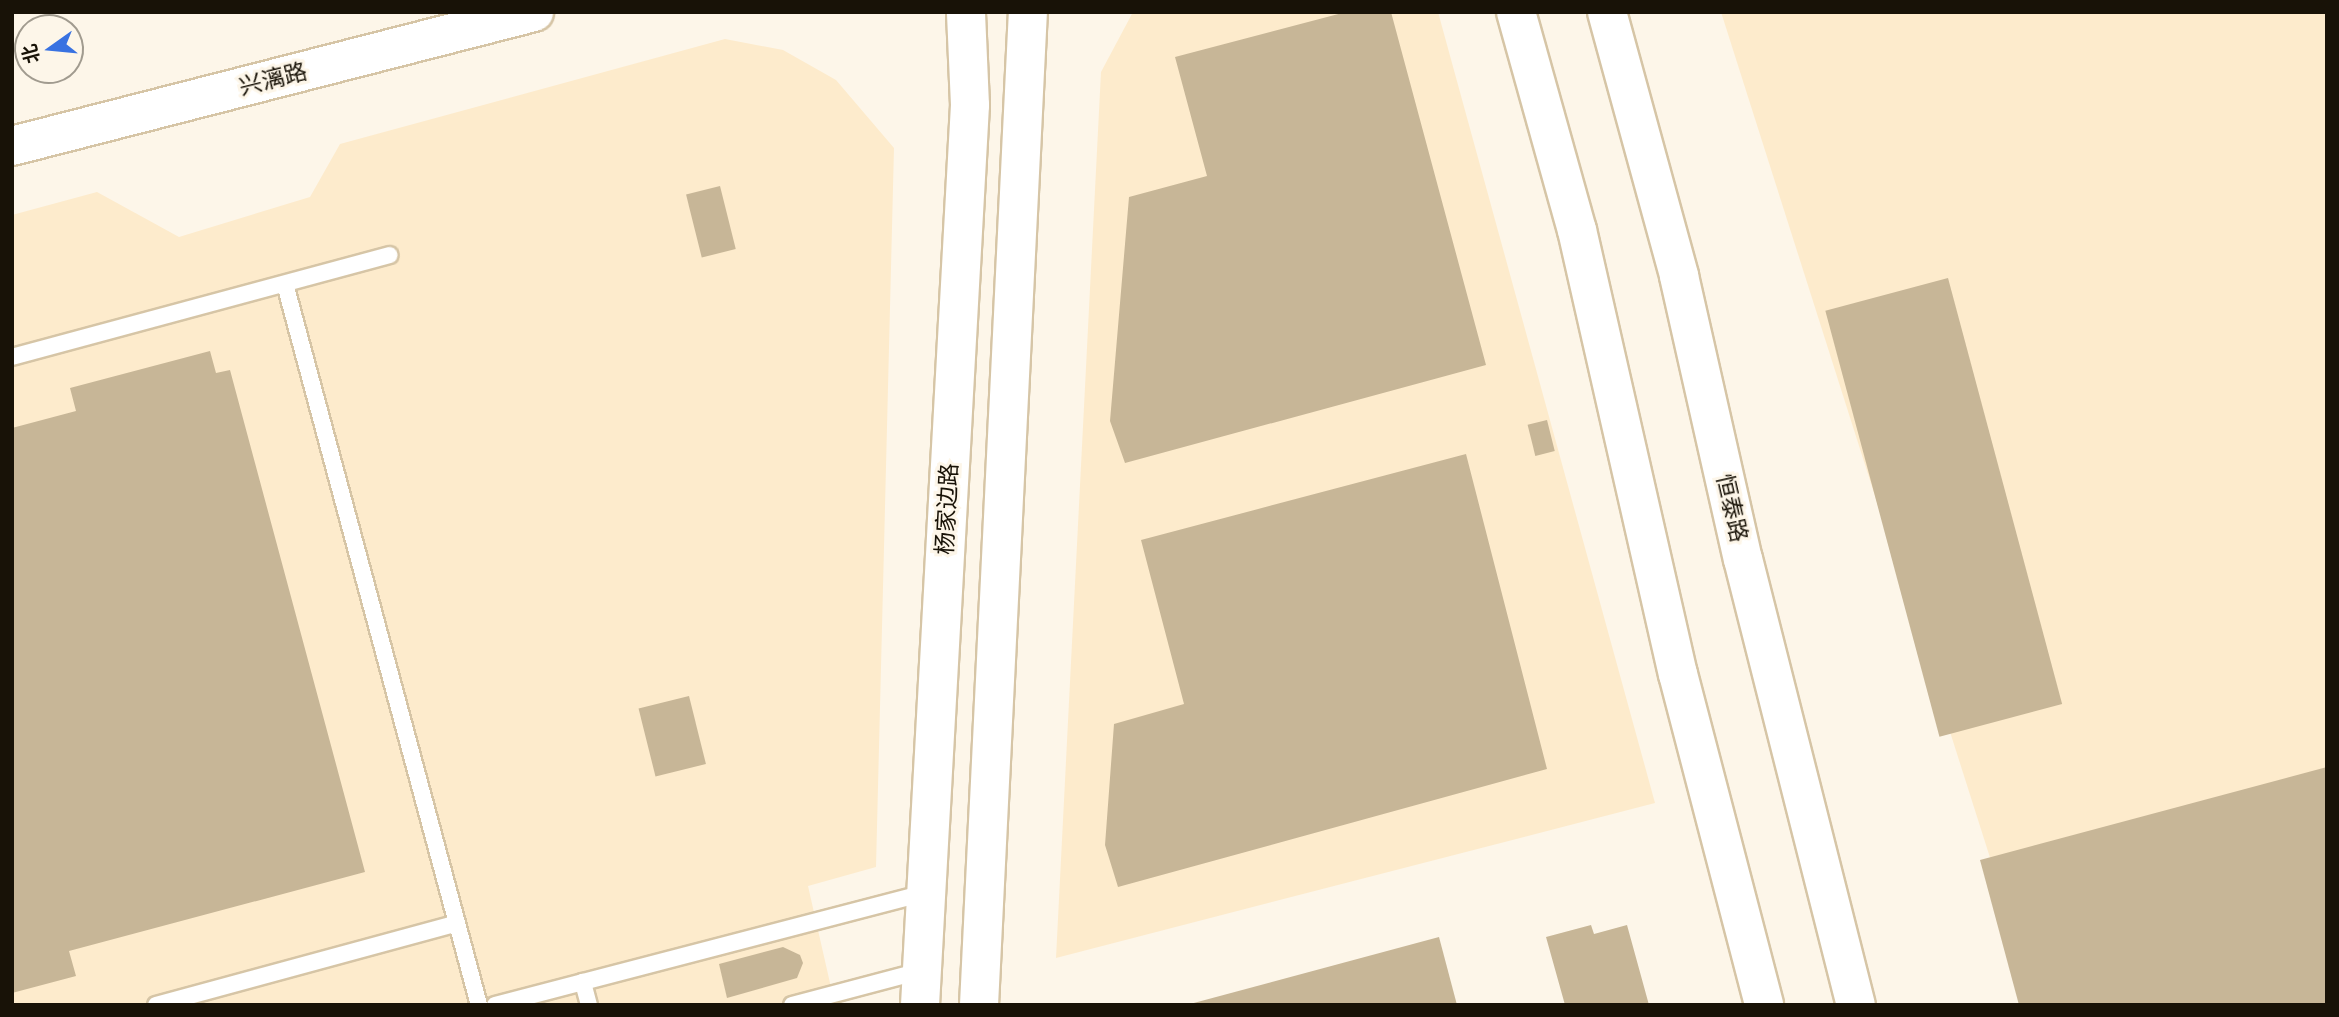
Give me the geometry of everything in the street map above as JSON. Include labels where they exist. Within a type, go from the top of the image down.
[{"type":"street","name":"兴漓路","points":[[12,146],[534,12]]},
{"type":"street","name":"杨家边路","points":[[921,988],[970,105],[966,12]]},
{"type":"street","points":[[979,1005],[1028,12]]},
{"type":"street","points":[[1516,12],[1577,230],[1678,674],[1764,1005]]},
{"type":"street","name":"恒泰路","points":[[1607,12],[1679,276],[1743,559],[1856,1005]]},
{"type":"lane","points":[[12,358],[390,255]]},
{"type":"lane","points":[[285,284],[479,1005]]},
{"type":"lane","points":[[495,1005],[925,893]]},
{"type":"lane","points":[[156,1005],[457,923]]},
{"type":"lane","points":[[583,982],[589,1005]]},
{"type":"lane","points":[[792,1005],[921,988]]},
{"type":"shaded area","points":[[1133,12],[1438,12],[1655,803],[1056,958],[1101,72]]},
{"type":"shaded area","points":[[1721,12],[2327,12],[2327,903],[2028,977]]},
{"type":"shaded area","points":[[725,39],[783,50],[836,80],[894,148],[876,867],[808,886],[835,1005],[12,1005],[12,215],[97,192],[179,237],[310,197],[340,144]]},
{"type":"building","points":[[1346,12],[1391,12],[1486,365],[1125,463],[1110,421],[1129,197],[1207,176],[1175,57]]},
{"type":"building","points":[[720,186],[736,249],[702,258],[686,194]]},
{"type":"building","points":[[1948,278],[2062,704],[1939,737],[1825,311]]},
{"type":"building","points":[[210,351],[216,373],[230,370],[365,872],[69,951],[76,976],[12,993],[12,428],[76,411],[70,388]]},
{"type":"building","points":[[1547,420],[1555,451],[1535,456],[1528,425]]},
{"type":"building","points":[[1466,454],[1547,769],[1118,887],[1105,845],[1114,724],[1184,704],[1141,540]]},
{"type":"building","points":[[689,696],[706,764],[655,777],[639,709]]},
{"type":"building","points":[[2327,767],[2327,1005],[2019,1005],[1980,860]]},
{"type":"building","points":[[1591,925],[1594,934],[1627,925],[1649,1005],[1565,1005],[1546,937]]},
{"type":"building","points":[[1439,937],[1457,1005],[1190,1005],[1190,1004]]},
{"type":"building","points":[[783,947],[800,955],[803,963],[797,978],[727,998],[719,964]]}]
